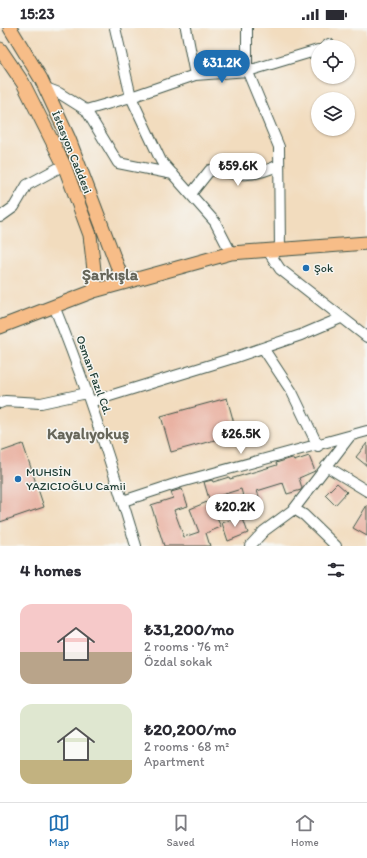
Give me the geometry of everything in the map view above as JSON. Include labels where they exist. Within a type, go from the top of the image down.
[{"type":"main road","name":"İstasyon Caddesi","points":[[10,28],[46,88],[69,139],[123,281]]},
{"type":"main road","name":"İstasyon Caddesi","points":[[2,56],[23,83],[64,165],[90,235],[94,290]]},
{"type":"main road","points":[[0,327],[94,290],[231,253],[367,243]]},
{"type":"street","points":[[115,28],[132,97],[161,161],[215,222],[231,253]]},
{"type":"street","points":[[186,28],[195,75]]},
{"type":"street","points":[[247,28],[248,71],[279,147],[274,250],[280,269],[367,337]]},
{"type":"street","points":[[86,110],[132,97],[195,75],[248,71],[311,52]]},
{"type":"street","points":[[46,88],[59,93],[86,110],[118,163],[173,174]]},
{"type":"street","points":[[0,217],[14,207],[27,185],[64,165]]},
{"type":"street","points":[[191,194],[210,170],[240,176],[264,172],[279,165]]},
{"type":"street","name":"Osman Fazıl Cd.","points":[[54,306],[74,354],[123,501],[136,546]]},
{"type":"street","points":[[0,403],[5,401],[41,403],[89,398],[104,399],[263,348],[301,335],[341,318]]},
{"type":"street","points":[[263,348],[292,392],[318,446]]},
{"type":"street","points":[[123,501],[181,482],[318,446],[367,431]]},
{"type":"street","points":[[250,546],[264,531],[294,509],[350,436]]},
{"type":"street","points":[[326,466],[367,491]]},
{"type":"street","points":[[294,509],[304,515],[336,546]]},
{"type":"building","points":[[227,398],[237,434],[171,452],[161,416]]},
{"type":"building","points":[[367,443],[367,466],[356,457]]},
{"type":"building","name":"MUHSİN YAZICIOĞLU Camii","points":[[23,444],[44,507],[0,522],[0,452]]},
{"type":"building","points":[[309,456],[315,471],[299,478],[302,488],[301,490],[287,494],[283,483],[257,491],[260,499],[245,503],[241,489],[209,499],[204,482],[212,480],[213,482],[229,477],[230,479],[277,465],[276,463],[292,458],[294,461]]},
{"type":"building","points":[[337,483],[347,492],[335,505],[325,495]]},
{"type":"building","points":[[182,489],[188,506],[174,510],[184,537],[199,532],[190,509],[207,502],[221,527],[206,533],[210,546],[164,546],[151,505],[173,498],[171,492]]},
{"type":"building","points":[[367,505],[367,536],[353,528]]},
{"type":"building","points":[[242,516],[248,533],[228,541],[222,523]]},
{"type":"place","name":"Şok","points":[[306,268]]},
{"type":"place","name":"MUHSİN YAZICIOĞLU Camii","points":[[18,479]]},
{"type":"district","name":"Şarkışla","points":[[110,274]]},
{"type":"district","name":"Kayalıyokuş","points":[[88,433]]}]
